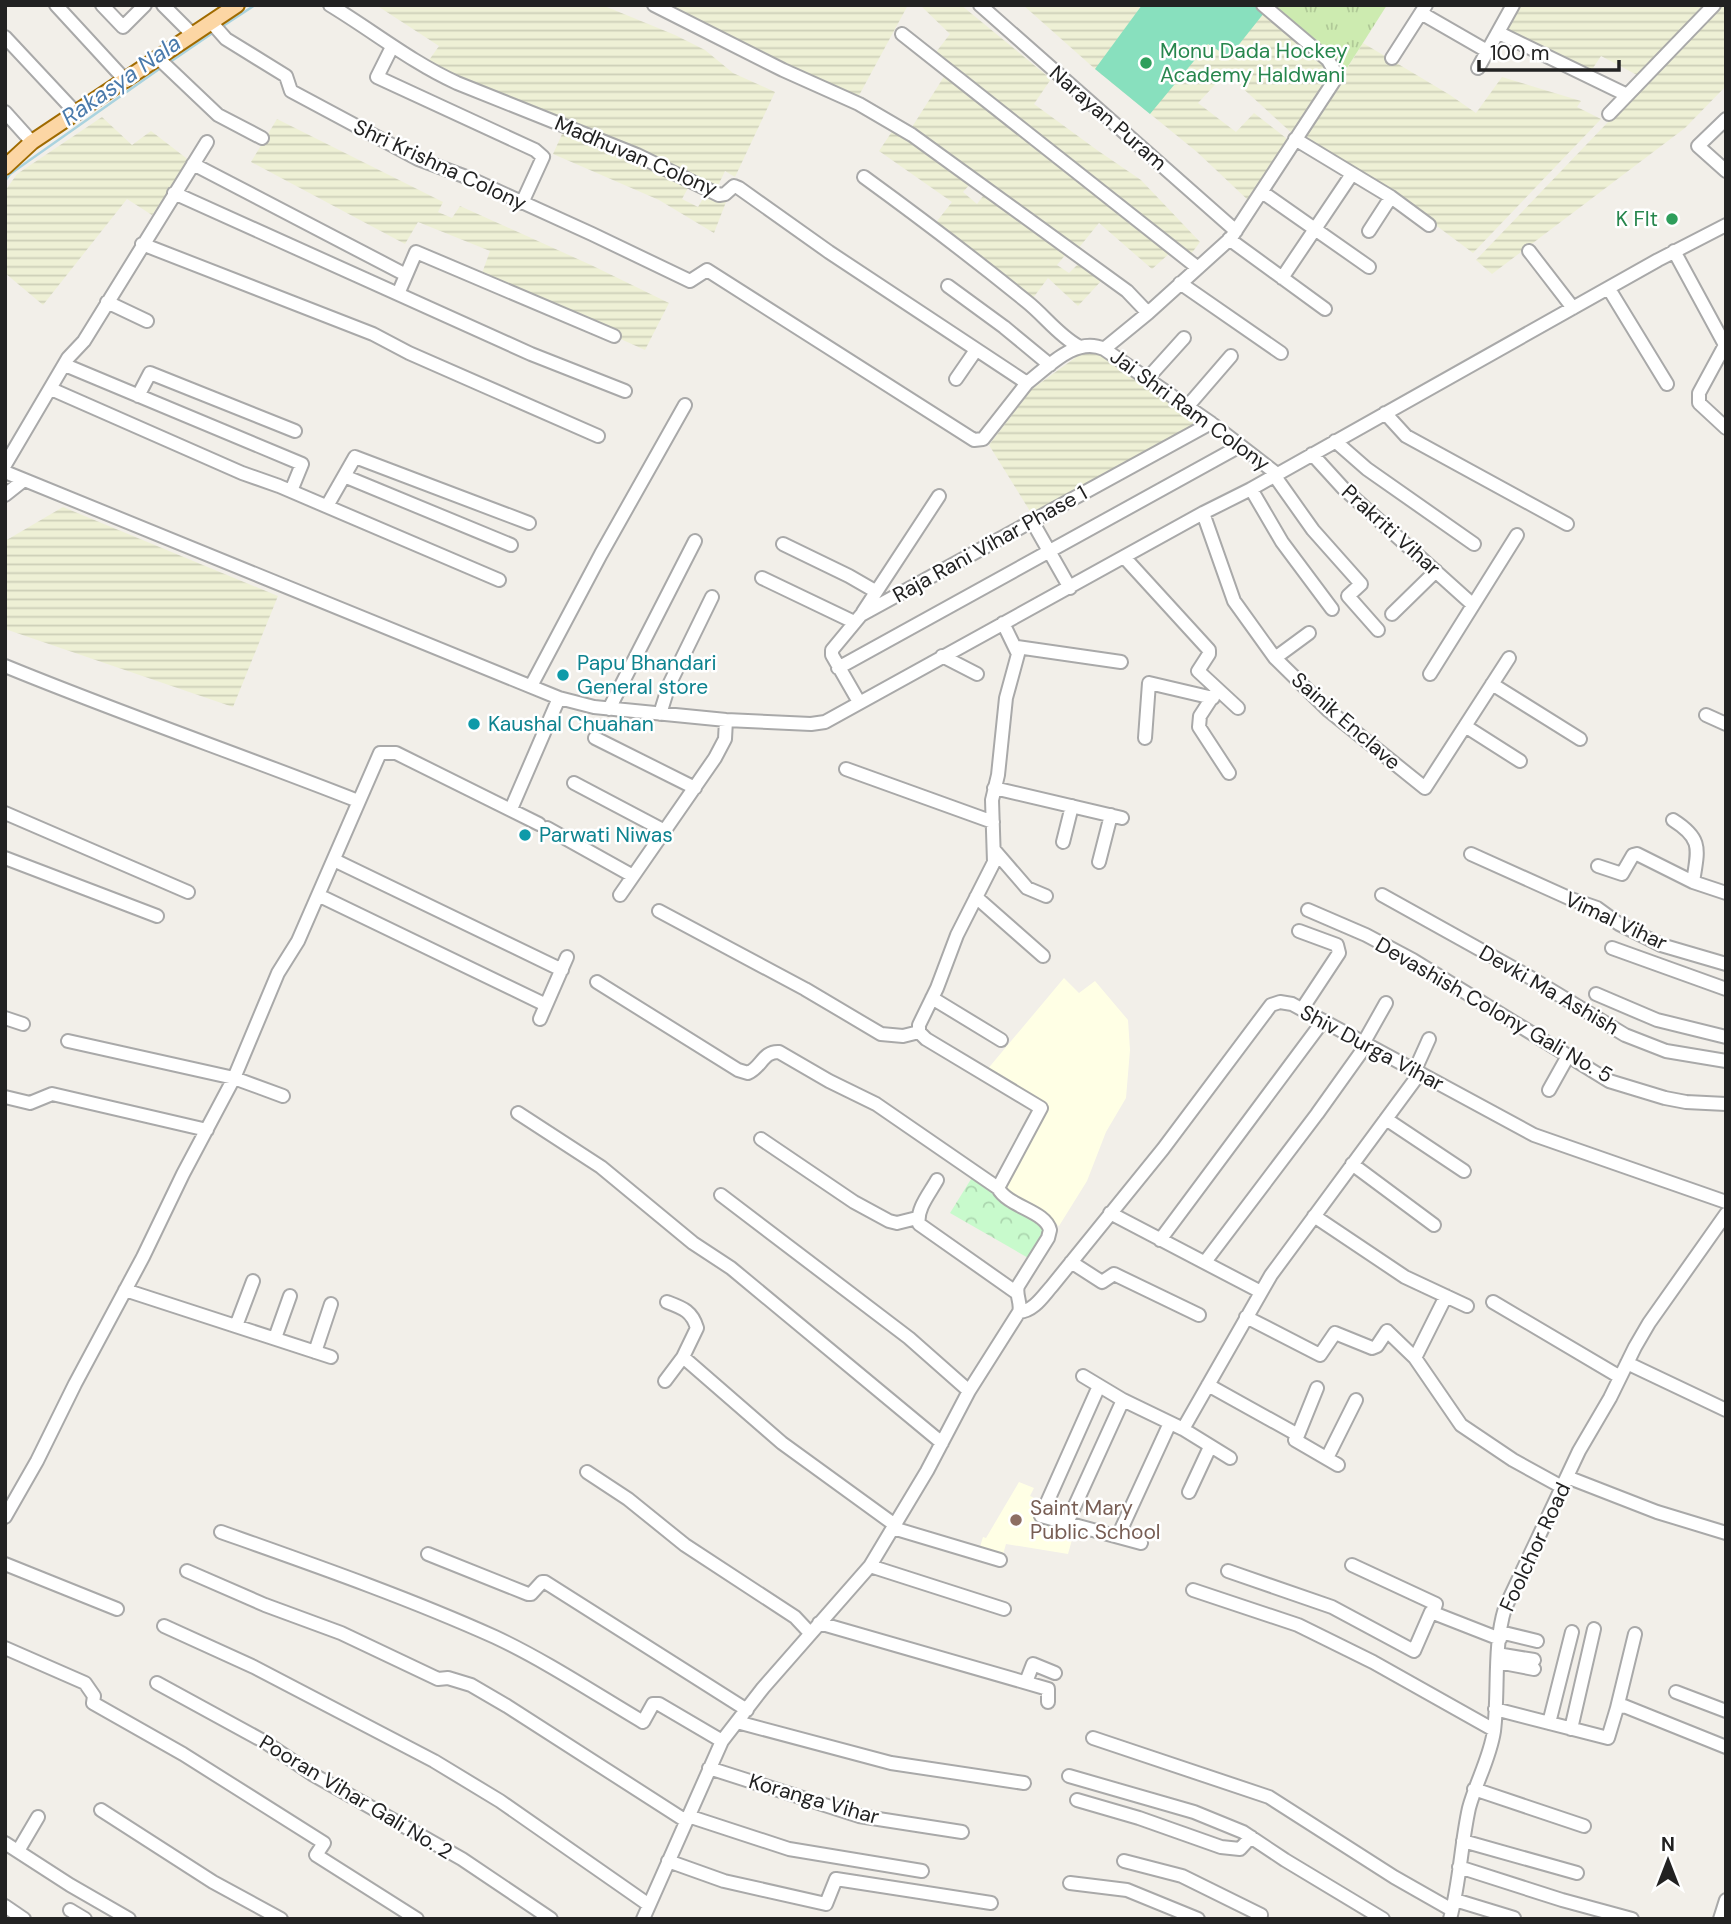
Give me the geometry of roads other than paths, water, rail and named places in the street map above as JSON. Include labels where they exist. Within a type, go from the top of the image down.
[{"type":"main road","points":[[5,167],[32,142],[126,81],[163,63],[192,34],[216,28],[233,6]]},
{"type":"street","points":[[56,5],[126,81]]},
{"type":"street","points":[[102,5],[123,27],[145,5]]},
{"type":"street","points":[[163,5],[192,34]]},
{"type":"street","name":"Madhuvan Colony","points":[[330,5],[432,72],[637,155],[719,195],[725,194],[734,186],[739,188],[829,252],[1027,383]]},
{"type":"street","points":[[654,5],[783,71],[859,104],[912,135],[1127,292],[1148,313]]},
{"type":"street","name":"Narayan Puram","points":[[980,5],[1232,235],[1282,278],[1325,309]]},
{"type":"street","name":"Jai Shri Ram Colony","points":[[1263,5],[1328,60],[1335,72],[1334,81],[1232,235],[1148,313],[1104,349],[1211,423],[1275,474],[1313,530],[1361,584],[1348,596],[1378,630]]},
{"type":"street","points":[[1478,68],[1513,5]]},
{"type":"street","points":[[1609,114],[1714,5]]},
{"type":"street","points":[[1392,58],[1423,9],[1487,51]]},
{"type":"street","name":"Shri Krishna Colony","points":[[216,28],[286,76],[291,91],[418,159],[522,203],[690,281],[708,270],[974,440],[983,439],[1027,383]]},
{"type":"street","points":[[1499,33],[1627,95]]},
{"type":"street","points":[[902,34],[1198,268]]},
{"type":"street","points":[[5,37],[77,114]]},
{"type":"street","points":[[392,47],[377,77],[536,150],[543,158],[522,203]]},
{"type":"street","points":[[163,63],[218,115],[262,138]]},
{"type":"street","points":[[5,112],[32,142]]},
{"type":"street","points":[[1726,119],[1698,146],[1726,171]]},
{"type":"street","points":[[1295,139],[1391,197],[1429,225]]},
{"type":"street","points":[[5,465],[65,365],[84,341],[207,142]]},
{"type":"street","points":[[193,164],[406,275]]},
{"type":"street","points":[[1282,278],[1352,174]]},
{"type":"street","points":[[863,177],[1037,309],[1068,341],[1079,346]]},
{"type":"street","points":[[1262,192],[1369,267]]},
{"type":"street","points":[[174,193],[531,354],[625,391]]},
{"type":"street","points":[[1369,231],[1391,197]]},
{"type":"street","points":[[5,472],[578,704],[726,725],[825,722],[1251,489],[1674,251],[1726,225]]},
{"type":"street","points":[[142,244],[373,334],[598,436]]},
{"type":"street","points":[[1529,251],[1573,308]]},
{"type":"street","points":[[1674,251],[1725,345],[1699,393],[1699,402],[1726,428]]},
{"type":"street","points":[[398,294],[416,253],[614,336]]},
{"type":"street","points":[[1180,284],[1281,353]]},
{"type":"street","points":[[948,286],[1050,365]]},
{"type":"street","points":[[1609,289],[1668,384]]},
{"type":"street","points":[[107,302],[147,321]]},
{"type":"street","points":[[1147,379],[1184,338]]},
{"type":"street","points":[[1027,383],[1079,346],[1092,344],[1104,349]]},
{"type":"street","points":[[956,379],[976,350]]},
{"type":"street","points":[[1187,407],[1231,356]]},
{"type":"street","points":[[65,365],[302,464],[291,491]]},
{"type":"street","points":[[138,396],[150,373],[295,431]]},
{"type":"street","points":[[51,389],[242,473],[291,491],[499,580]]},
{"type":"street","points":[[531,686],[685,405]]},
{"type":"street","points":[[1385,413],[1406,436],[1567,524]]},
{"type":"street","name":"Raja Rani Vihar Phase 1","points":[[838,668],[832,650],[857,619],[1211,423]]},
{"type":"street","points":[[1335,441],[1367,469],[1474,544]]},
{"type":"street","points":[[859,702],[838,668],[1240,446]]},
{"type":"street","name":"Prakriti Vihar","points":[[1312,454],[1343,488],[1472,604]]},
{"type":"street","points":[[327,506],[355,457],[529,523]]},
{"type":"street","points":[[344,476],[510,545]]},
{"type":"street","points":[[5,495],[24,480]]},
{"type":"street","points":[[1251,489],[1282,542],[1332,609]]},
{"type":"street","points":[[762,578],[857,619],[939,496]]},
{"type":"street","name":"Sainik Enclave","points":[[1203,513],[1234,601],[1275,658],[1328,710],[1425,788],[1509,658]]},
{"type":"street","points":[[1032,521],[1070,588]]},
{"type":"street","points":[[1430,674],[1517,535]]},
{"type":"street","points":[[609,709],[695,541]]},
{"type":"street","points":[[783,544],[849,576],[875,592]]},
{"type":"street","points":[[1125,557],[1209,650],[1198,671],[1215,694]]},
{"type":"street","points":[[1392,614],[1436,571]]},
{"type":"street","points":[[660,714],[669,685],[712,597]]},
{"type":"street","points":[[998,1188],[1041,1108],[926,1039],[919,1031],[919,1025],[947,957],[994,862],[992,800],[998,775],[1006,698],[1018,660],[1017,647],[1003,623]]},
{"type":"street","points":[[1275,658],[1308,634]]},
{"type":"street","points":[[1017,647],[1121,662]]},
{"type":"street","points":[[942,656],[978,674]]},
{"type":"street","points":[[5,666],[358,801]]},
{"type":"street","points":[[1145,738],[1149,683],[1215,694],[1238,708]]},
{"type":"street","points":[[1492,684],[1580,739]]},
{"type":"street","points":[[1215,694],[1200,716],[1199,727],[1229,773]]},
{"type":"street","points":[[511,809],[559,698]]},
{"type":"street","points":[[1706,715],[1726,724]]},
{"type":"street","points":[[620,895],[726,739],[726,725]]},
{"type":"street","points":[[1465,726],[1520,761]]},
{"type":"street","points":[[595,738],[695,788]]},
{"type":"street","points":[[6,1516],[37,1461],[234,1078],[278,973],[298,941],[380,753],[396,753],[511,809],[633,876]]},
{"type":"street","points":[[846,769],[993,822]]},
{"type":"street","points":[[574,783],[663,830]]},
{"type":"street","points":[[994,788],[1116,817],[1099,862]]},
{"type":"street","points":[[1063,842],[1072,807]]},
{"type":"street","points":[[5,813],[188,892]]},
{"type":"street","points":[[1673,820],[1693,835],[1697,847],[1693,882]]},
{"type":"street","points":[[995,851],[1027,888],[1046,896]]},
{"type":"street","points":[[1598,866],[1622,874],[1637,853],[1693,882],[1726,893]]},
{"type":"street","name":"Vimal Vihar","points":[[1471,854],[1597,908],[1661,945],[1726,964]]},
{"type":"street","points":[[5,858],[157,916]]},
{"type":"street","points":[[334,860],[562,970]]},
{"type":"street","points":[[318,895],[546,1005]]},
{"type":"street","name":"Devki Ma Ashish","points":[[1382,895],[1531,978],[1625,1035],[1666,1051],[1726,1061]]},
{"type":"street","points":[[976,897],[1043,956]]},
{"type":"street","name":"Devashish Colony Gali No. 5","points":[[1308,910],[1366,935],[1412,960],[1609,1081],[1665,1098],[1726,1104]]},
{"type":"street","points":[[659,911],[805,989],[881,1034],[903,1037],[919,1031]]},
{"type":"street","points":[[1299,931],[1337,945],[1339,953],[1302,1009]]},
{"type":"street","points":[[1612,948],[1726,989]]},
{"type":"street","points":[[540,1018],[567,957]]},
{"type":"street","points":[[597,982],[737,1070],[748,1073],[755,1070],[772,1051],[779,1052],[876,1104],[1050,1226],[1048,1238],[1018,1286],[1021,1306],[1019,1312],[969,1391],[942,1443],[870,1566],[722,1741],[643,1919]]},
{"type":"street","points":[[1596,994],[1657,1020],[1726,1037]]},
{"type":"street","points":[[932,998],[1000,1040]]},
{"type":"street","name":"Shiv Durga Vihar","points":[[1019,1312],[1025,1312],[1033,1306],[1071,1262],[1163,1149],[1271,1005],[1280,1002],[1302,1009],[1534,1135],[1726,1202]]},
{"type":"street","points":[[1205,1262],[1317,1114],[1365,1043],[1386,1003]]},
{"type":"street","points":[[5,1018],[23,1024]]},
{"type":"street","points":[[1160,1240],[1323,1021]]},
{"type":"street","points":[[1182,1429],[1261,1292],[1417,1072],[1429,1039]]},
{"type":"street","points":[[68,1041],[234,1078],[283,1097]]},
{"type":"street","points":[[1549,1090],[1568,1056]]},
{"type":"street","points":[[5,1097],[30,1103],[52,1094],[206,1130]]},
{"type":"street","points":[[518,1113],[601,1167],[693,1242],[731,1268],[942,1443]]},
{"type":"street","points":[[1386,1119],[1464,1171]]},
{"type":"street","points":[[761,1139],[854,1202],[889,1221],[897,1223],[917,1219]]},
{"type":"street","points":[[1352,1164],[1434,1225]]},
{"type":"street","points":[[917,1219],[937,1180]]},
{"type":"street","points":[[721,1195],[909,1338],[969,1391]]},
{"type":"street","points":[[1110,1213],[1261,1292]]},
{"type":"street","name":"Foolchor Road","points":[[1452,1910],[1474,1789],[1484,1769],[1494,1730],[1500,1636],[1505,1608],[1579,1451],[1649,1323],[1726,1214]]},
{"type":"street","points":[[1314,1216],[1405,1277],[1467,1306]]},
{"type":"street","points":[[917,1219],[926,1230],[1017,1293]]},
{"type":"street","points":[[1071,1262],[1102,1282],[1111,1274],[1114,1275],[1199,1315]]},
{"type":"street","points":[[236,1326],[253,1281]]},
{"type":"street","points":[[125,1290],[331,1356]]},
{"type":"street","points":[[275,1338],[290,1296]]},
{"type":"street","points":[[1415,1358],[1446,1296]]},
{"type":"street","points":[[665,1381],[683,1357],[697,1328],[688,1310],[667,1302]]},
{"type":"street","points":[[1493,1302],[1620,1377]]},
{"type":"street","points":[[315,1352],[331,1304]]},
{"type":"street","points":[[1246,1317],[1320,1355],[1335,1333],[1372,1348],[1377,1346],[1387,1331],[1415,1358],[1461,1425],[1513,1460],[1565,1482],[1726,1533]]},
{"type":"street","points":[[683,1357],[782,1443],[894,1527],[1000,1560]]},
{"type":"street","points":[[1627,1363],[1726,1410]]},
{"type":"street","points":[[1083,1376],[1230,1458]]},
{"type":"street","points":[[1208,1385],[1298,1434]]},
{"type":"street","points":[[1099,1386],[1041,1516],[1141,1543]]},
{"type":"street","points":[[1317,1388],[1295,1440],[1332,1461],[1356,1400]]},
{"type":"street","points":[[1067,1523],[1123,1400]]},
{"type":"street","points":[[1118,1536],[1170,1423]]},
{"type":"street","points":[[1189,1492],[1210,1447]]},
{"type":"street","points":[[587,1472],[628,1499],[685,1545],[815,1628],[1026,1682],[1048,1689],[1048,1702]]},
{"type":"street","points":[[221,1532],[373,1586],[497,1638],[643,1722],[653,1704],[659,1704],[722,1741]]},
{"type":"street","points":[[428,1554],[528,1594],[545,1582],[747,1710]]},
{"type":"street","points":[[5,1564],[117,1609]]},
{"type":"street","points":[[1228,1571],[1332,1607],[1414,1651],[1436,1604],[1352,1564]]},
{"type":"street","points":[[870,1566],[1004,1609]]},
{"type":"street","points":[[187,1571],[265,1605],[341,1633],[438,1679],[448,1678],[471,1685],[687,1819],[789,1849],[922,1871]]},
{"type":"street","points":[[1193,1590],[1298,1625],[1373,1662],[1494,1730]]},
{"type":"street","points":[[1433,1613],[1500,1636],[1537,1641]]},
{"type":"street","points":[[163,1626],[254,1667],[434,1761],[500,1801],[649,1905]]},
{"type":"street","points":[[1571,1729],[1594,1629]]},
{"type":"street","points":[[1549,1723],[1572,1632]]},
{"type":"street","points":[[1496,1709],[1608,1738],[1635,1634]]},
{"type":"street","points":[[5,1648],[85,1683],[94,1696],[93,1703],[183,1754],[324,1843],[316,1856],[417,1919]]},
{"type":"street","points":[[1499,1658],[1534,1665]]},
{"type":"street","points":[[1026,1682],[1033,1664],[1055,1672]]},
{"type":"street","name":"Pooran Vihar Gali No. 2","points":[[157,1683],[265,1742],[312,1774],[461,1859],[551,1919]]},
{"type":"street","points":[[1676,1692],[1726,1711]]},
{"type":"street","points":[[1617,1708],[1623,1706],[1726,1747]]},
{"type":"street","points":[[737,1722],[891,1763],[1024,1783]]},
{"type":"street","points":[[1093,1738],[1269,1797],[1394,1877],[1452,1910],[1514,1918]]},
{"type":"street","name":"Koranga Vihar","points":[[709,1768],[859,1816],[962,1832]]},
{"type":"street","points":[[1069,1776],[1194,1812],[1251,1837],[1383,1919]]},
{"type":"street","points":[[1474,1789],[1584,1826]]},
{"type":"street","points":[[1077,1800],[1139,1818],[1221,1847],[1240,1849],[1251,1837]]},
{"type":"street","points":[[101,1810],[212,1882],[281,1919]]},
{"type":"street","points":[[18,1851],[38,1817]]},
{"type":"street","points":[[1463,1841],[1577,1873]]},
{"type":"street","points":[[5,1843],[129,1919]]},
{"type":"street","points":[[668,1861],[724,1881],[825,1904],[836,1879],[991,1902]]},
{"type":"street","points":[[1125,1861],[1182,1875],[1261,1915],[1260,1919]]},
{"type":"street","points":[[1459,1867],[1632,1919]]},
{"type":"street","points":[[1070,1883],[1127,1891],[1198,1919]]},
{"type":"street","points":[[1720,1919],[1726,1899]]},
{"type":"street","points":[[5,1906],[24,1919]]},
{"type":"street","points":[[70,1910],[85,1919]]},
{"type":"waterway","name":"Rakasya Nala","points":[[223,26],[255,5]]},
{"type":"waterway","name":"Rakasya Nala","points":[[170,62],[214,32]]},
{"type":"waterway","name":"Rakasya Nala","points":[[5,181],[10,174],[162,67]]},
{"type":"place","name":"Monu Dada Hockey Academy Haldwani","points":[[1146,63]]},
{"type":"place","name":"K FIt","points":[[1672,219]]},
{"type":"place","name":"Papu Bhandari General store","points":[[563,675]]},
{"type":"place","name":"Kaushal Chuahan","points":[[474,724]]},
{"type":"place","name":"Parwati Niwas","points":[[525,835]]},
{"type":"place","name":"Saint Mary Public School","points":[[1016,1520]]}]
